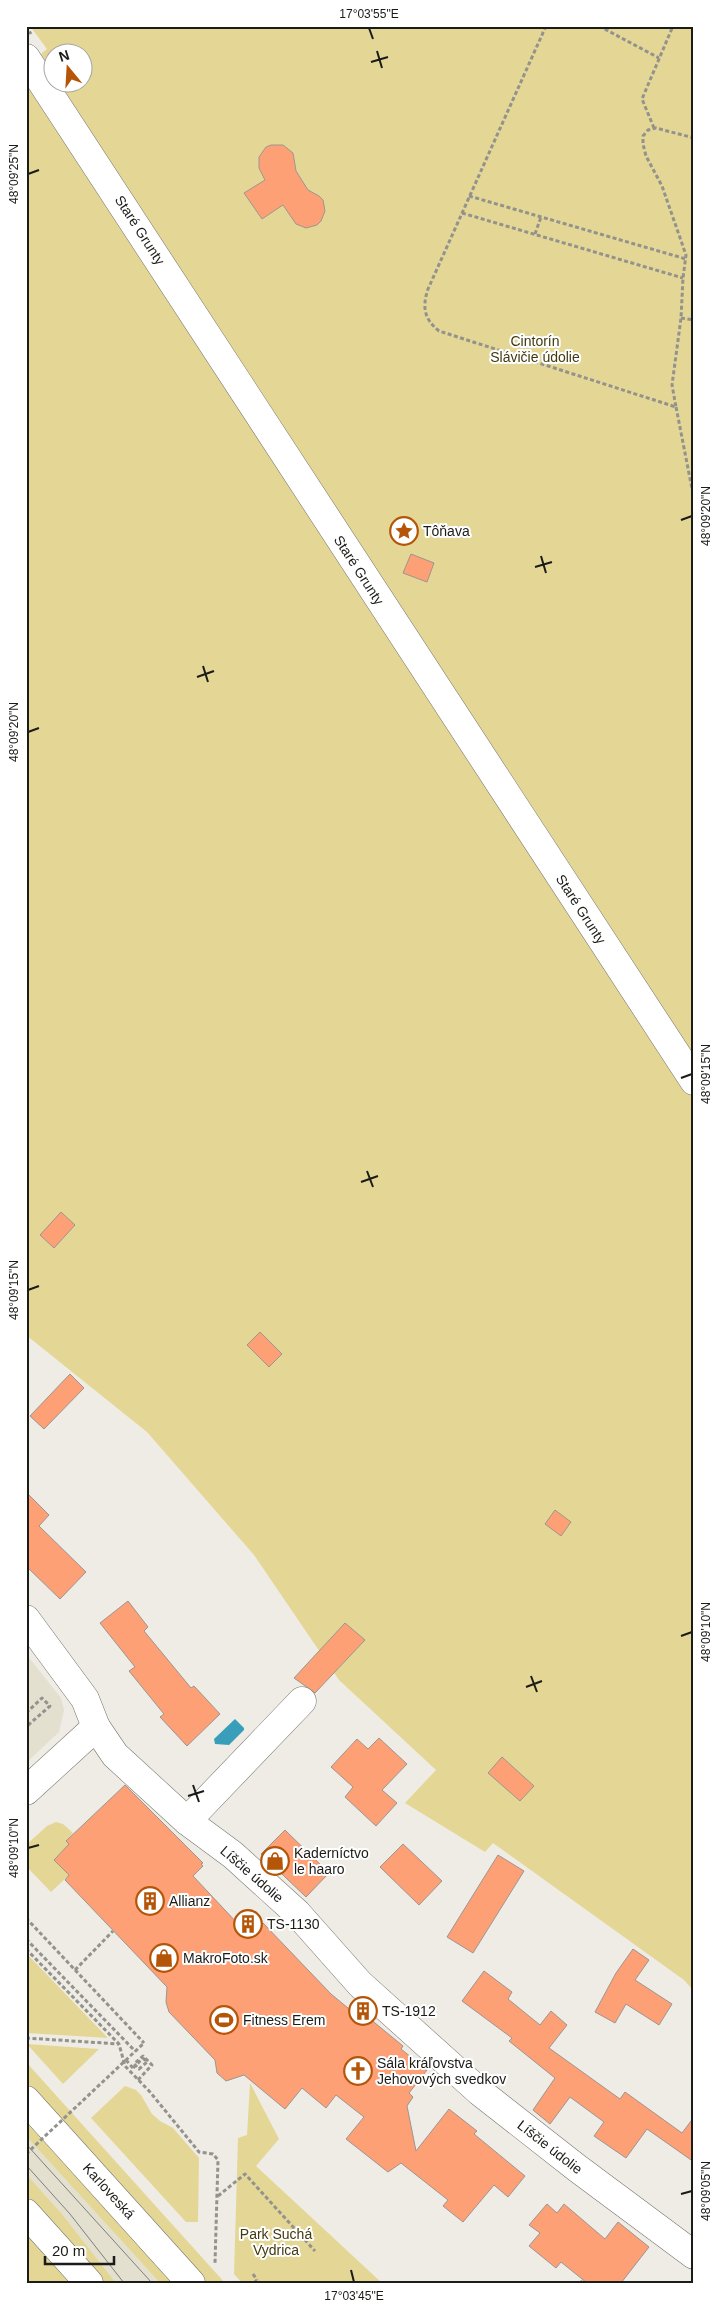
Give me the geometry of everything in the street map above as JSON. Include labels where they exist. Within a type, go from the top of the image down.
[{"type":"street","name":"Staré Grunty","points":[[26,58],[694,1081]]},
{"type":"street","name":"Líščie údolie","points":[[26,1619],[85,1699],[96,1727],[115,1755],[188,1821],[233,1855],[297,1913],[360,1984],[480,2092],[577,2168],[694,2255]]},
{"type":"street","points":[[188,1821],[302,1701]]},
{"type":"street","points":[[26,1791],[96,1727]]},
{"type":"street","name":"Karloveská","points":[[26,2100],[191,2283]]},
{"type":"street","points":[[26,2213],[89,2283]]},
{"type":"path","points":[[546,26],[423,303],[426,316],[431,325],[439,331],[676,407]]},
{"type":"path","points":[[598,26],[659,58]]},
{"type":"path","points":[[654,128],[642,99],[672,26]]},
{"type":"path","points":[[694,138],[654,128],[648,130],[643,136],[646,156],[662,186],[686,254],[682,318],[672,385],[694,499]]},
{"type":"path","points":[[469,196],[686,259]]},
{"type":"path","points":[[462,213],[683,278]]},
{"type":"path","points":[[535,234],[541,217]]},
{"type":"path","points":[[682,318],[694,320]]},
{"type":"path","points":[[26,1713],[42,1698],[50,1706],[26,1728]]},
{"type":"path","points":[[26,1918],[144,2043],[26,2154]]},
{"type":"path","points":[[75,1970],[113,1931]]},
{"type":"path","points":[[26,1939],[135,2051]]},
{"type":"path","points":[[26,1949],[119,2044],[125,2066],[199,2152],[214,2154],[218,2160],[215,2262]]},
{"type":"path","points":[[26,2038],[119,2044]]},
{"type":"path","points":[[126,2060],[133,2068],[143,2058],[147,2062],[139,2070],[134,2064],[143,2056],[152,2065],[138,2080]]},
{"type":"path","points":[[217,2197],[245,2174],[315,2251]]},
{"type":"path","points":[[252,2274],[257,2282]]},
{"type":"path","points":[[579,2283],[584,2280]]},
{"type":"shaded area","points":[[26,1654],[61,1698],[64,1710],[59,1732],[26,1763]]},
{"type":"shaded area","points":[[26,2136],[160,2283],[116,2283],[62,2214],[26,2174]]},
{"type":"green space","name":"Cintorín Slávičie údolie","points":[[30,26],[694,26],[694,1991],[684,1980],[493,1843],[485,1852],[405,1803],[436,1770],[339,1680],[254,1555],[147,1432],[26,1335],[26,66],[42,53],[42,92],[92,92],[92,42],[42,42]]},
{"type":"green space","points":[[56,1822],[63,1824],[73,1833],[66,1841],[69,1844],[54,1860],[69,1875],[51,1892],[26,1866],[26,1845],[47,1826]]},
{"type":"green space","points":[[26,1953],[108,2038],[26,2033]]},
{"type":"green space","points":[[27,2044],[99,2049],[63,2084]]},
{"type":"green space","points":[[26,2062],[225,2283],[207,2283],[26,2082]]},
{"type":"green space","name":"Park Suchá Vydrica","points":[[250,2083],[279,2139],[256,2166],[382,2283],[242,2283],[234,2274],[238,2138],[247,2135]]},
{"type":"green space","points":[[125,2086],[136,2090],[152,2114],[173,2128],[199,2158],[198,2222],[186,2222],[91,2118]]},
{"type":"green space","points":[[27,2121],[175,2283],[160,2283],[26,2136]]},
{"type":"green space","points":[[26,2174],[62,2214],[116,2283],[105,2283],[26,2196]]},
{"type":"green space","points":[[26,2233],[71,2283],[26,2281]]},
{"type":"water","points":[[235,1719],[244,1730],[229,1745],[215,1744],[214,1739]]},
{"type":"building","points":[[283,145],[293,153],[296,171],[308,190],[323,200],[325,211],[317,225],[306,228],[296,224],[283,205],[262,219],[244,193],[265,180],[259,168],[259,157],[266,147]]},
{"type":"building","points":[[411,554],[434,563],[427,582],[403,573]]},
{"type":"building","points":[[61,1212],[75,1225],[54,1248],[40,1235]]},
{"type":"building","points":[[260,1332],[282,1354],[269,1367],[247,1345]]},
{"type":"building","points":[[70,1374],[84,1388],[44,1429],[30,1416]]},
{"type":"building","points":[[26,1492],[49,1515],[39,1526],[86,1572],[60,1599],[26,1566]]},
{"type":"building","points":[[555,1510],[571,1522],[561,1536],[545,1524]]},
{"type":"building","points":[[128,1601],[148,1627],[144,1631],[191,1688],[194,1686],[220,1714],[187,1746],[160,1717],[164,1714],[129,1671],[135,1667],[100,1623]]},
{"type":"building","points":[[345,1623],[365,1640],[315,1693],[294,1678]]},
{"type":"building","points":[[379,1738],[407,1764],[382,1790],[397,1803],[376,1826],[345,1797],[353,1787],[331,1767],[357,1739],[368,1749]]},
{"type":"building","points":[[502,1757],[534,1786],[520,1801],[488,1773]]},
{"type":"building","points":[[125,1785],[203,1863],[201,1864],[203,1866],[193,1876],[239,1925],[250,1915],[260,1925],[263,1923],[331,1994],[354,2013],[358,2009],[403,2046],[401,2049],[427,2070],[409,2093],[413,2097],[407,2106],[416,2151],[449,2109],[477,2131],[474,2134],[525,2176],[508,2197],[494,2185],[463,2222],[443,2206],[448,2200],[401,2163],[388,2172],[346,2139],[364,2117],[336,2095],[326,2108],[302,2088],[285,2109],[244,2075],[226,2081],[217,2073],[215,2060],[169,2012],[166,2002],[167,1987],[65,1880],[69,1875],[54,1860],[69,1844],[66,1841]]},
{"type":"building","points":[[285,1830],[329,1873],[306,1897],[261,1854]]},
{"type":"building","points":[[403,1844],[442,1881],[419,1905],[380,1867]]},
{"type":"building","points":[[498,1855],[524,1871],[473,1953],[447,1937]]},
{"type":"building","points":[[633,1949],[649,1960],[635,1980],[672,2004],[659,2025],[626,2004],[615,2023],[595,2012],[616,1973]]},
{"type":"building","points":[[484,1971],[512,1992],[508,1999],[540,2025],[551,2011],[567,2025],[549,2048],[620,2099],[625,2092],[682,2133],[694,2117],[694,2162],[647,2129],[626,2158],[594,2136],[604,2122],[570,2097],[550,2124],[533,2110],[555,2078],[509,2041],[512,2038],[462,2001]]},
{"type":"building","points":[[547,2204],[557,2213],[564,2204],[605,2239],[618,2222],[649,2247],[621,2283],[587,2283],[561,2262],[556,2268],[529,2246],[540,2233],[529,2225]]},
{"type":"tram line","points":[[26,2144],[152,2283]]},
{"type":"tram line","points":[[26,2165],[70,2214],[124,2283]]},
{"type":"place","name":"Tôňava","points":[[404,531]]},
{"type":"place","name":"Kaderníctvo le haaro","points":[[275,1861]]},
{"type":"place","name":"Allianz","points":[[150,1901]]},
{"type":"place","name":"TS-1130","points":[[248,1924]]},
{"type":"place","name":"MakroFoto.sk","points":[[164,1958]]},
{"type":"place","name":"TS-1912","points":[[363,2011]]},
{"type":"place","name":"Fitness Erem","points":[[224,2020]]},
{"type":"place","name":"Sála kráľovstva Jehovových svedkov","points":[[358,2071]]}]
